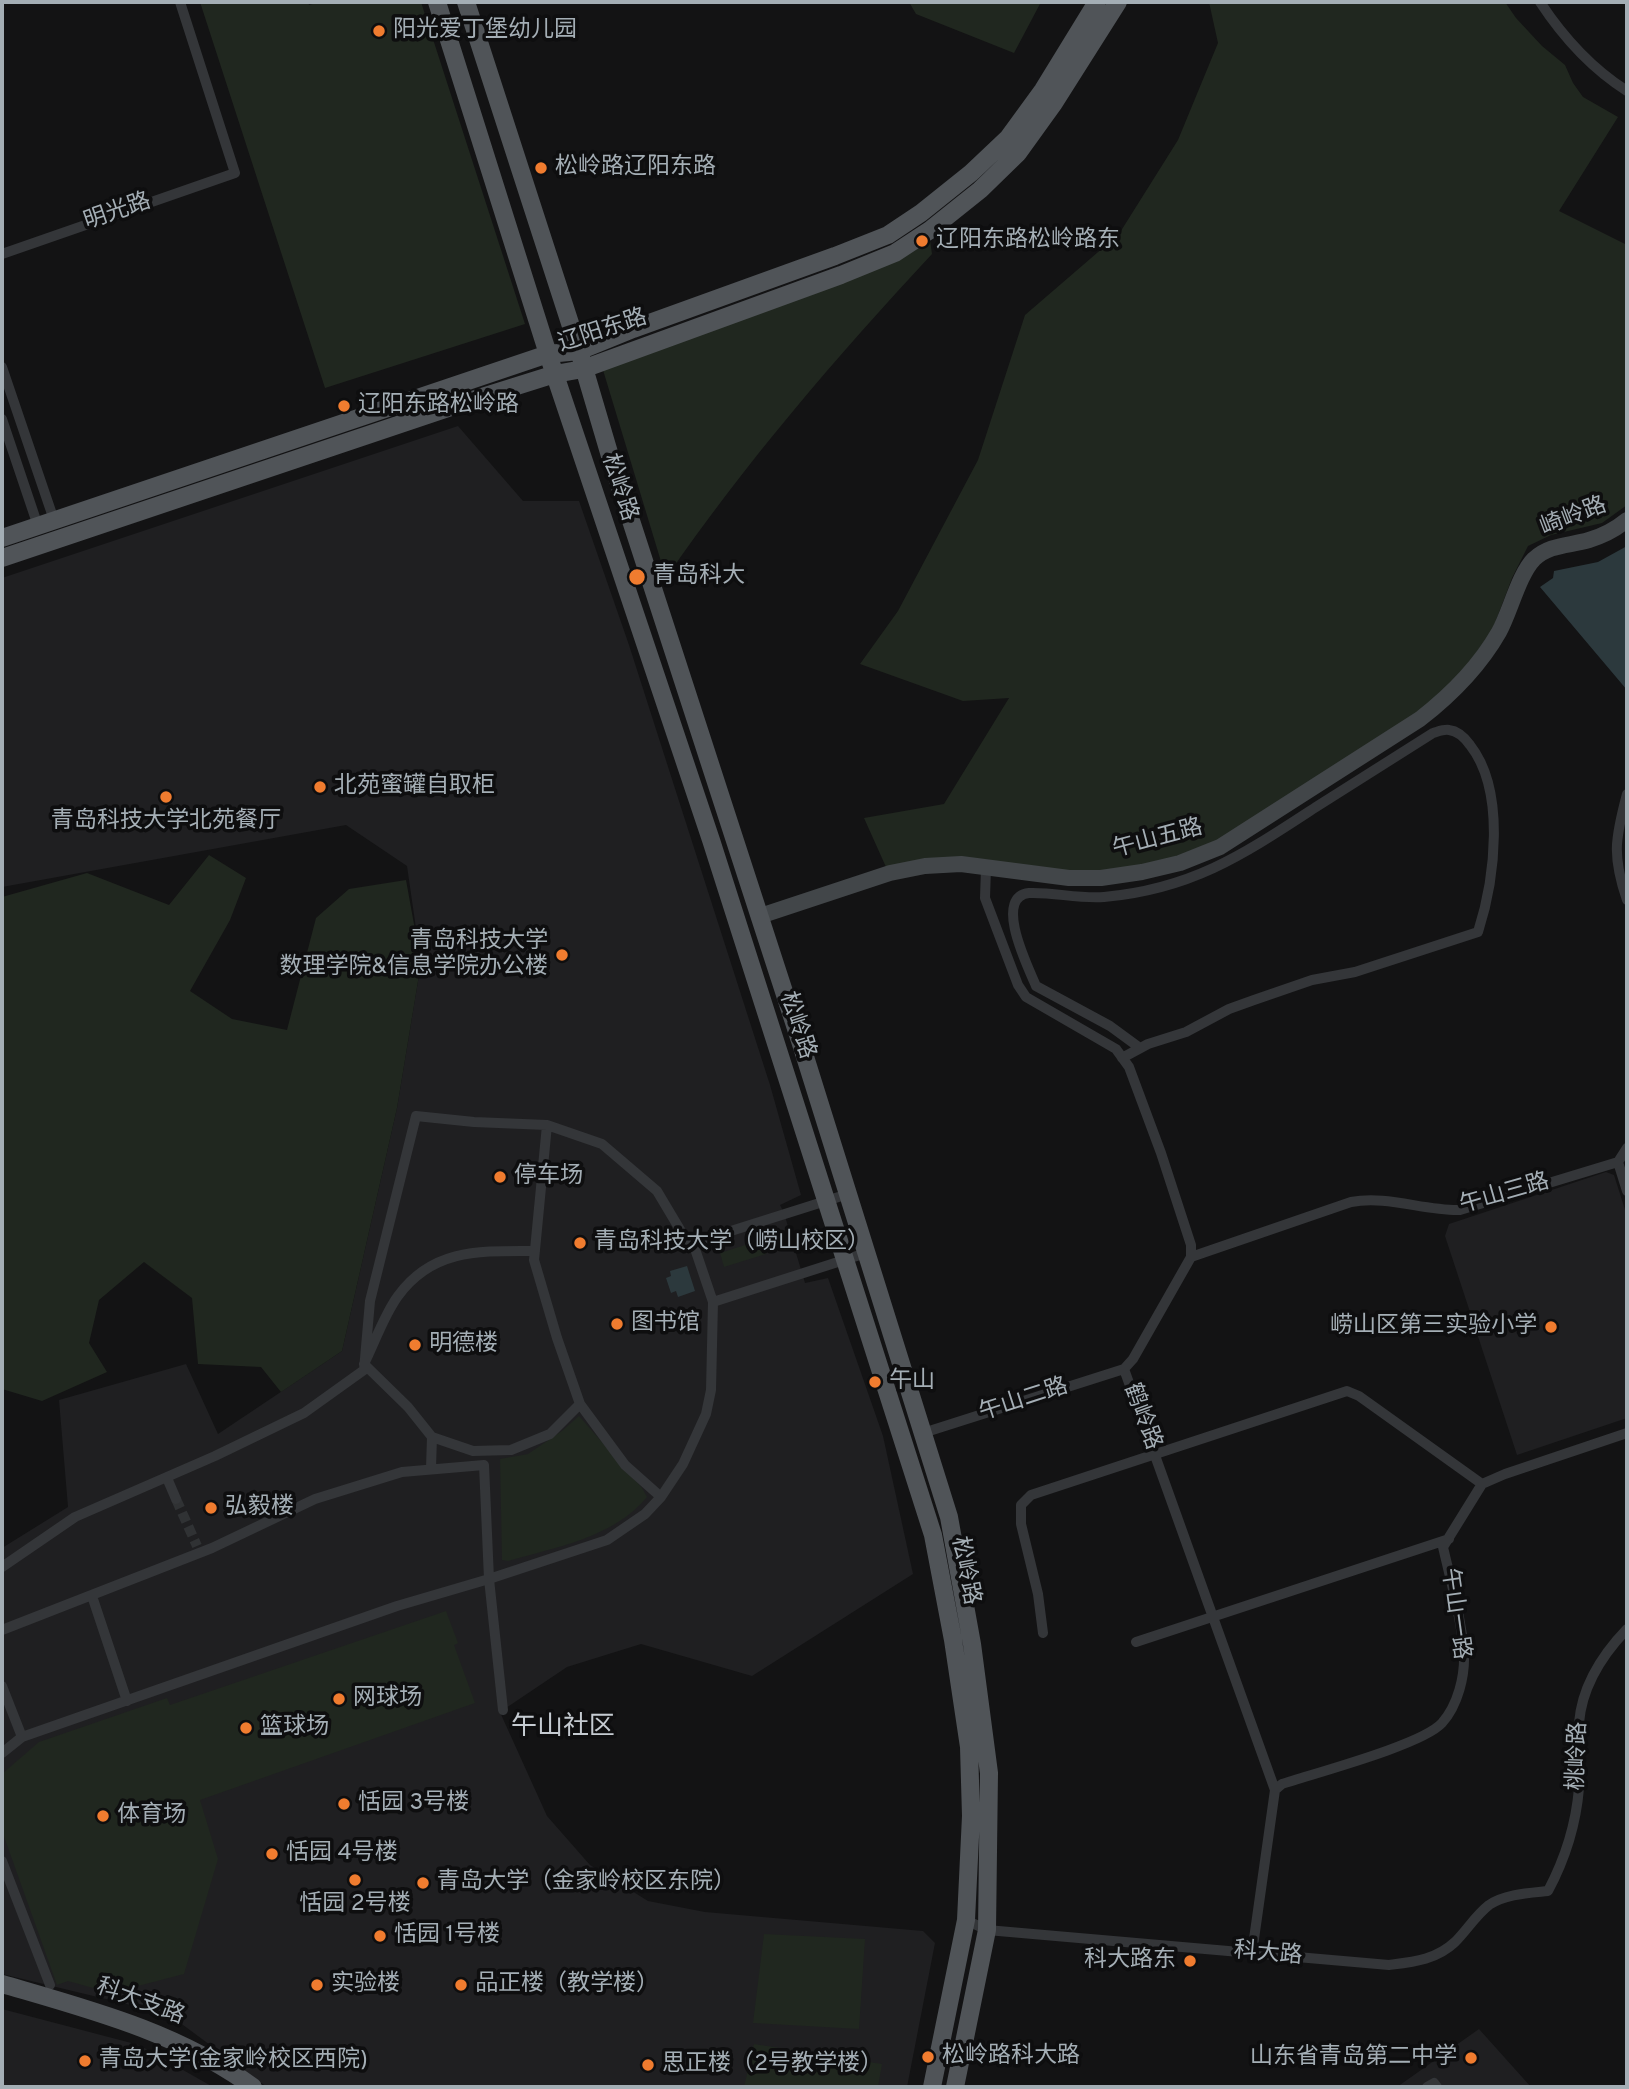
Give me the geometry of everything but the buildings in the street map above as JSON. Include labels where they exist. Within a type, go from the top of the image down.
[{"type":"main road","name":"松岭路","points":[[438,2],[548,354],[711,840],[933,1535],[953,1640],[969,1747],[971,1816],[966,1920],[932,2087]]},
{"type":"main road","name":"松岭路","points":[[466,2],[760,916],[949,1517],[972,1644],[989,1773],[987,1930],[955,2087]]},
{"type":"main road","name":"辽阳东路","points":[[2,538],[548,354],[579,351],[633,328],[888,235],[921,214],[1008,138],[1043,90],[1097,2]]},
{"type":"main road","name":"辽阳东路","points":[[2,558],[466,402],[555,374],[583,369],[895,253],[930,230],[981,190],[1018,153],[1054,103],[1118,2]]},
{"type":"main road","name":"科大支路","points":[[2,1984],[120,2019],[177,2041],[234,2073],[253,2087]]},
{"type":"main road","name":"科大支路","points":[[2,1995],[117,2029],[174,2053],[233,2087]]},
{"type":"street","name":"明光路","points":[[2,254],[235,173],[180,2]]},
{"type":"street","points":[[1540,2],[1560,32],[1613,82],[1627,91]]},
{"type":"street","points":[[2,367],[46,523]]},
{"type":"street","points":[[2,419],[46,523]]},
{"type":"street","name":"崎岭路","points":[[1516,594],[1532,561],[1548,548],[1589,540],[1614,530],[1627,520]]},
{"type":"street","name":"午山五路","points":[[760,916],[890,873],[925,866],[961,864],[1069,878],[1101,878],[1180,863],[1220,847],[1420,719],[1450,696],[1480,660],[1499,631],[1516,594]]},
{"type":"street","points":[[1122,1058],[1140,1048],[1186,1032],[1229,1010],[1286,989],[1312,980],[1355,972],[1478,932],[1486,908],[1492,862],[1493,811],[1488,777],[1479,757],[1463,736],[1448,730],[1433,733],[1240,857],[1188,880],[1104,897],[1067,897],[1041,892],[1023,894],[1017,899],[1012,910],[1013,922],[1036,986],[1110,1026],[1140,1048]]},
{"type":"street","points":[[1627,794],[1617,833],[1617,871],[1627,900]]},
{"type":"street","points":[[986,867],[985,898],[1018,985],[1026,997],[1116,1049],[1129,1067],[1161,1153],[1191,1245],[1191,1257]]},
{"type":"street","points":[[2,1567],[75,1517],[167,1478],[304,1413],[364,1370],[370,1301],[416,1116],[547,1125],[602,1144],[657,1191],[685,1238],[693,1243],[712,1302],[711,1390],[706,1414],[684,1464],[661,1497],[645,1514],[607,1540],[375,1613],[22,1737],[2,1752]]},
{"type":"street","points":[[547,1125],[534,1260],[557,1338],[580,1404],[625,1465],[661,1497]]},
{"type":"street","points":[[1627,1147],[1618,1162],[1627,1191]]},
{"type":"street","name":"午山三路","points":[[1191,1257],[1351,1202],[1367,1199],[1443,1211],[1460,1210],[1618,1162]]},
{"type":"street","points":[[693,1243],[848,1194]]},
{"type":"street","points":[[364,1364],[397,1297],[414,1278],[442,1259],[487,1251],[534,1251]]},
{"type":"street","points":[[712,1302],[866,1252]]},
{"type":"street","name":"鹤岭路","points":[[1191,1257],[1133,1359],[1124,1369],[1275,1790],[1252,1953]]},
{"type":"street","points":[[364,1364],[408,1407],[432,1437],[473,1451],[511,1450],[550,1434],[580,1404]]},
{"type":"street","name":"午山二路","points":[[923,1433],[1124,1369]]},
{"type":"street","points":[[1042,1633],[1038,1594],[1021,1524],[1021,1505],[1031,1495],[1347,1391],[1359,1396],[1482,1485],[1505,1474],[1627,1433]]},
{"type":"street","points":[[431,1468],[432,1437]]},
{"type":"street","points":[[2,1630],[92,1596],[315,1499],[402,1472],[484,1465],[489,1579],[503,1710]]},
{"type":"street","points":[[167,1478],[176,1499]]},
{"type":"street","name":"午山一路","points":[[1275,1790],[1282,1784],[1411,1741],[1441,1724],[1458,1699],[1464,1656],[1443,1547],[1482,1485]]},
{"type":"street","points":[[1136,1642],[1448,1539]]},
{"type":"street","points":[[92,1596],[127,1701]]},
{"type":"street","name":"桃岭路","points":[[1548,1891],[1563,1863],[1576,1818],[1579,1722],[1585,1693],[1595,1669],[1611,1645],[1627,1629]]},
{"type":"street","points":[[2,1686],[22,1737]]},
{"type":"street","points":[[2,1862],[50,1985]]},
{"type":"street","name":"科大路","points":[[966,1920],[987,1930],[1389,1965],[1420,1961],[1438,1954],[1455,1942],[1490,1905],[1522,1894],[1548,1891]]},
{"type":"street","points":[[1427,2087],[1434,2083],[1437,2087]]},
{"type":"shaded area","points":[[200,2],[308,2],[309,5],[319,2],[421,2],[525,324],[325,388]]},
{"type":"shaded area","points":[[909,2],[1041,2],[1014,53],[916,14]]},
{"type":"shaded area","points":[[1209,2],[1505,2],[1542,46],[1565,65],[1583,97],[1618,117],[1559,211],[1627,245],[1627,505],[1602,523],[1551,535],[1528,546],[1512,578],[1492,631],[1455,682],[1411,719],[1217,842],[1175,858],[1115,871],[886,867],[864,818],[944,804],[1009,698],[963,701],[860,664],[898,611],[978,460],[1025,315],[1119,234],[1178,140],[1218,43]]},
{"type":"shaded area","points":[[930,240],[932,254],[861,331],[793,411],[696,535],[666,578],[603,370]]},
{"type":"shaded area","name":"青岛科技大学（崂山校区）","points":[[458,426],[523,501],[579,501],[629,645],[770,1085],[801,1195],[780,1205],[805,1283],[828,1278],[883,1436],[913,1574],[752,1676],[641,1644],[567,1667],[503,1710],[499,1710],[547,1816],[590,1865],[648,1901],[705,1912],[923,1931],[935,1943],[907,2087],[267,2087],[179,2022],[135,2006],[2,1974],[2,1548],[68,1507],[59,1400],[186,1364],[218,1434],[342,1351],[397,1108],[421,963],[407,866],[346,825],[2,887],[2,578]]},
{"type":"shaded area","points":[[1627,546],[1627,690],[1540,587],[1553,578],[1554,571],[1598,562]]},
{"type":"shaded area","points":[[209,855],[246,878],[230,920],[190,991],[232,1019],[287,1030],[316,918],[349,889],[406,880],[421,963],[397,1108],[342,1351],[281,1392],[261,1367],[198,1364],[192,1298],[144,1262],[99,1300],[89,1343],[107,1372],[42,1401],[2,1389],[2,897],[87,873],[169,905]]},
{"type":"shaded area","name":"崂山区第三实验小学","points":[[1606,1172],[1614,1175],[1627,1216],[1627,1418],[1517,1455],[1445,1236],[1449,1224]]},
{"type":"shaded area","points":[[761,1240],[766,1254],[724,1267],[720,1253]]},
{"type":"shaded area","points":[[687,1266],[695,1291],[678,1297],[676,1291],[671,1293],[666,1278],[671,1276],[670,1271]]},
{"type":"shaded area","points":[[579,1416],[647,1497],[633,1511],[601,1532],[545,1551],[508,1561],[502,1560],[500,1459],[528,1454]]},
{"type":"shaded area","name":"体育场","points":[[446,1611],[458,1643],[454,1645],[475,1703],[200,1800],[218,1859],[184,1974],[111,1993],[68,1981],[57,1985],[2,1831],[2,1774],[39,1742],[167,1698],[170,1705]]},
{"type":"shaded area","points":[[764,1934],[865,1939],[859,2029],[753,2023]]},
{"type":"shaded area","name":"青岛大学(金家岭校区西院)","points":[[2,2009],[139,2045],[213,2087],[2,2087]]},
{"type":"shaded area","name":"山东省青岛第二中学","points":[[1479,2029],[1531,2087],[1397,2087]]},
{"type":"shaded area","points":[[754,2044],[882,2064],[878,2087],[744,2087]]},
{"type":"tunnel","points":[[176,1499],[197,1546]]},
{"type":"place","name":"阳光爱丁堡幼儿园","points":[[379,31]]},
{"type":"place","name":"松岭路辽阳东路","points":[[541,168]]},
{"type":"place","name":"辽阳东路松岭路东","points":[[922,241]]},
{"type":"place","name":"辽阳东路松岭路","points":[[344,406]]},
{"type":"place","name":"青岛科大","points":[[637,577]]},
{"type":"place","name":"北苑蜜罐自取柜","points":[[320,787]]},
{"type":"place","name":"青岛科技大学北苑餐厅","points":[[166,797]]},
{"type":"place","name":"青岛科技大学 数理学院&信息学院办公楼","points":[[562,955]]},
{"type":"place","name":"停车场","points":[[500,1177]]},
{"type":"place","name":"青岛科技大学（崂山校区）","points":[[580,1243]]},
{"type":"place","name":"图书馆","points":[[617,1324]]},
{"type":"place","name":"崂山区第三实验小学","points":[[1551,1327]]},
{"type":"place","name":"明德楼","points":[[415,1345]]},
{"type":"place","name":"午山","points":[[875,1382]]},
{"type":"place","name":"弘毅楼","points":[[211,1508]]},
{"type":"place","name":"网球场","points":[[339,1699]]},
{"type":"place","name":"篮球场","points":[[246,1728]]},
{"type":"place","name":"恬园 3号楼","points":[[344,1804]]},
{"type":"place","name":"体育场","points":[[103,1816]]},
{"type":"place","name":"恬园 4号楼","points":[[272,1854]]},
{"type":"place","name":"恬园 2号楼","points":[[355,1880]]},
{"type":"place","name":"青岛大学（金家岭校区东院）","points":[[423,1883]]},
{"type":"place","name":"恬园 1号楼","points":[[380,1936]]},
{"type":"place","name":"科大路东","points":[[1190,1961]]},
{"type":"place","name":"实验楼","points":[[317,1985]]},
{"type":"place","name":"品正楼（教学楼）","points":[[461,1985]]},
{"type":"place","name":"松岭路科大路","points":[[928,2057]]},
{"type":"place","name":"山东省青岛第二中学","points":[[1471,2058]]},
{"type":"place","name":"青岛大学(金家岭校区西院)","points":[[85,2061]]},
{"type":"place","name":"思正楼（2号教学楼）","points":[[648,2065]]},
{"type":"district","name":"午山社区","points":[[563,1729]]}]
